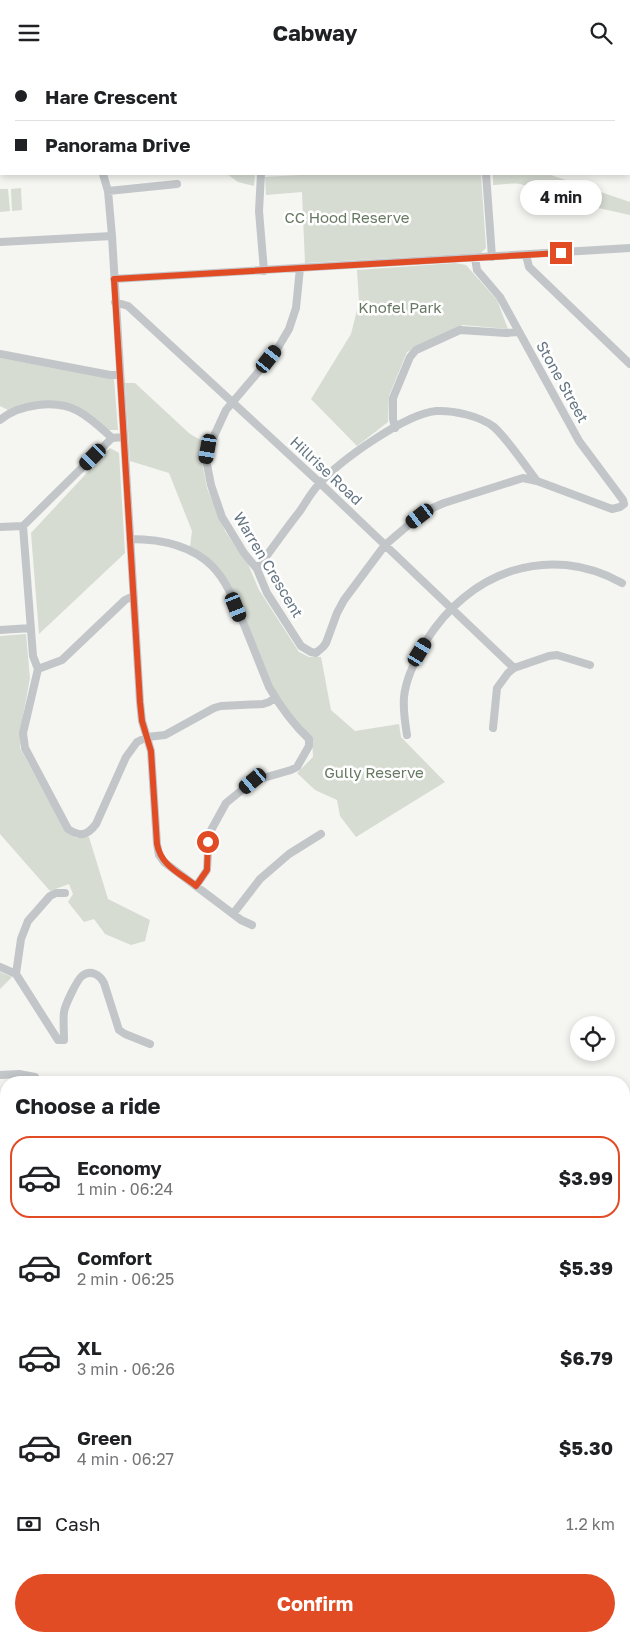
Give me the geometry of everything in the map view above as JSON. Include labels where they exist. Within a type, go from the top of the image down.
[{"type":"street","points":[[103,175],[108,191],[112,236],[140,702],[142,721],[151,751],[159,855],[164,862],[233,915],[252,925]]},
{"type":"street","points":[[261,175],[259,211],[264,271]]},
{"type":"street","points":[[486,175],[492,257]]},
{"type":"street","points":[[108,191],[177,184]]},
{"type":"street","points":[[0,243],[112,236]]},
{"type":"street","points":[[114,279],[630,248]]},
{"type":"street","points":[[526,255],[529,267],[630,364]]},
{"type":"street","name":"Stone Street","points":[[475,258],[478,270],[500,297],[579,441],[623,500],[624,504],[612,509],[537,481]]},
{"type":"street","name":"Warren Crescent","points":[[300,269],[296,307],[289,329],[276,351],[232,402],[218,426],[208,449],[206,459],[211,485],[222,517],[236,541],[257,569],[267,593],[301,646],[311,653],[316,653],[324,647],[344,600],[385,545]]},
{"type":"street","name":"Hillrise Road","points":[[115,302],[128,306],[320,483],[514,668]]},
{"type":"street","points":[[395,428],[393,398],[410,357],[416,350],[460,330],[518,332]]},
{"type":"street","points":[[0,355],[120,375]]},
{"type":"street","points":[[2,416],[34,406],[57,405],[77,411],[94,422],[112,438]]},
{"type":"street","points":[[257,569],[320,483],[356,452],[379,436],[412,419],[434,411],[454,411],[472,416],[493,426],[537,481]]},
{"type":"street","points":[[0,527],[23,526],[112,438],[123,437]]},
{"type":"street","points":[[385,545],[428,510],[444,503],[523,478],[537,481]]},
{"type":"street","points":[[23,526],[33,656],[38,669],[23,733],[25,748],[68,829],[83,835],[91,832],[96,825],[126,757],[137,742],[147,737],[165,735],[214,708],[263,704],[275,698]]},
{"type":"street","points":[[130,539],[182,547],[204,559],[213,567],[228,590],[275,698],[286,715],[309,739],[309,746],[298,767],[253,781],[226,803],[210,834],[207,870],[196,886]]},
{"type":"street","points":[[407,735],[404,698],[412,668],[433,629],[451,608],[472,590],[515,570],[538,565],[560,564],[580,566],[597,571],[622,583]]},
{"type":"street","points":[[38,669],[62,660],[125,599],[133,596]]},
{"type":"street","points":[[0,630],[31,628]]},
{"type":"street","points":[[493,728],[497,688],[514,668],[557,655],[590,665]]},
{"type":"street","points":[[233,915],[260,879],[289,854],[321,834]]},
{"type":"street","points":[[16,974],[21,939],[28,921],[50,896],[56,893],[65,893]]},
{"type":"street","points":[[0,967],[16,974],[58,1040],[64,1040],[64,1011],[81,977],[89,973],[95,973],[101,977],[119,1029],[125,1034],[150,1044]]},
{"type":"street","points":[[0,1075],[19,1074],[30,1076]]},
{"type":"green space","points":[[228,175],[255,175],[254,186],[238,182]]},
{"type":"green space","name":"CC Hood Reserve","points":[[300,175],[481,175],[486,248],[481,253],[305,263],[302,192],[266,195],[265,177]]},
{"type":"green space","points":[[493,175],[551,175],[630,202],[630,215],[589,206],[540,202],[530,189],[521,184],[493,185]]},
{"type":"green space","points":[[21,188],[22,210],[12,211],[11,189]]},
{"type":"green space","points":[[0,189],[8,189],[10,211],[0,212]]},
{"type":"green space","name":"Knofel Park","points":[[455,263],[466,265],[497,300],[508,329],[463,325],[407,352],[389,396],[388,422],[357,446],[311,399],[351,334],[359,302],[357,270]]},
{"type":"green space","points":[[0,358],[114,379],[118,430],[107,430],[78,408],[34,403],[8,410],[0,406]]},
{"type":"green space","name":"Gully Reserve","points":[[125,383],[135,383],[190,434],[204,442],[201,457],[207,488],[225,531],[248,564],[259,590],[299,652],[309,657],[321,657],[331,710],[355,731],[399,724],[401,737],[445,782],[356,837],[340,816],[337,800],[315,790],[297,773],[313,757],[312,738],[299,727],[271,686],[231,587],[190,547],[192,531],[169,473],[130,461]]},
{"type":"green space","points":[[110,448],[119,453],[125,553],[39,634],[31,533]]},
{"type":"green space","points":[[26,634],[30,678],[21,727],[20,748],[66,832],[77,838],[89,837],[108,899],[150,920],[145,941],[131,945],[105,934],[94,919],[84,922],[68,902],[73,894],[69,884],[50,891],[0,834],[0,636]]},
{"type":"green space","points":[[0,972],[12,977],[0,989]]},
{"type":"route","points":[[208,842],[207,870],[196,886],[164,862],[159,855],[151,751],[142,721],[140,702],[114,279],[561,253]]}]
